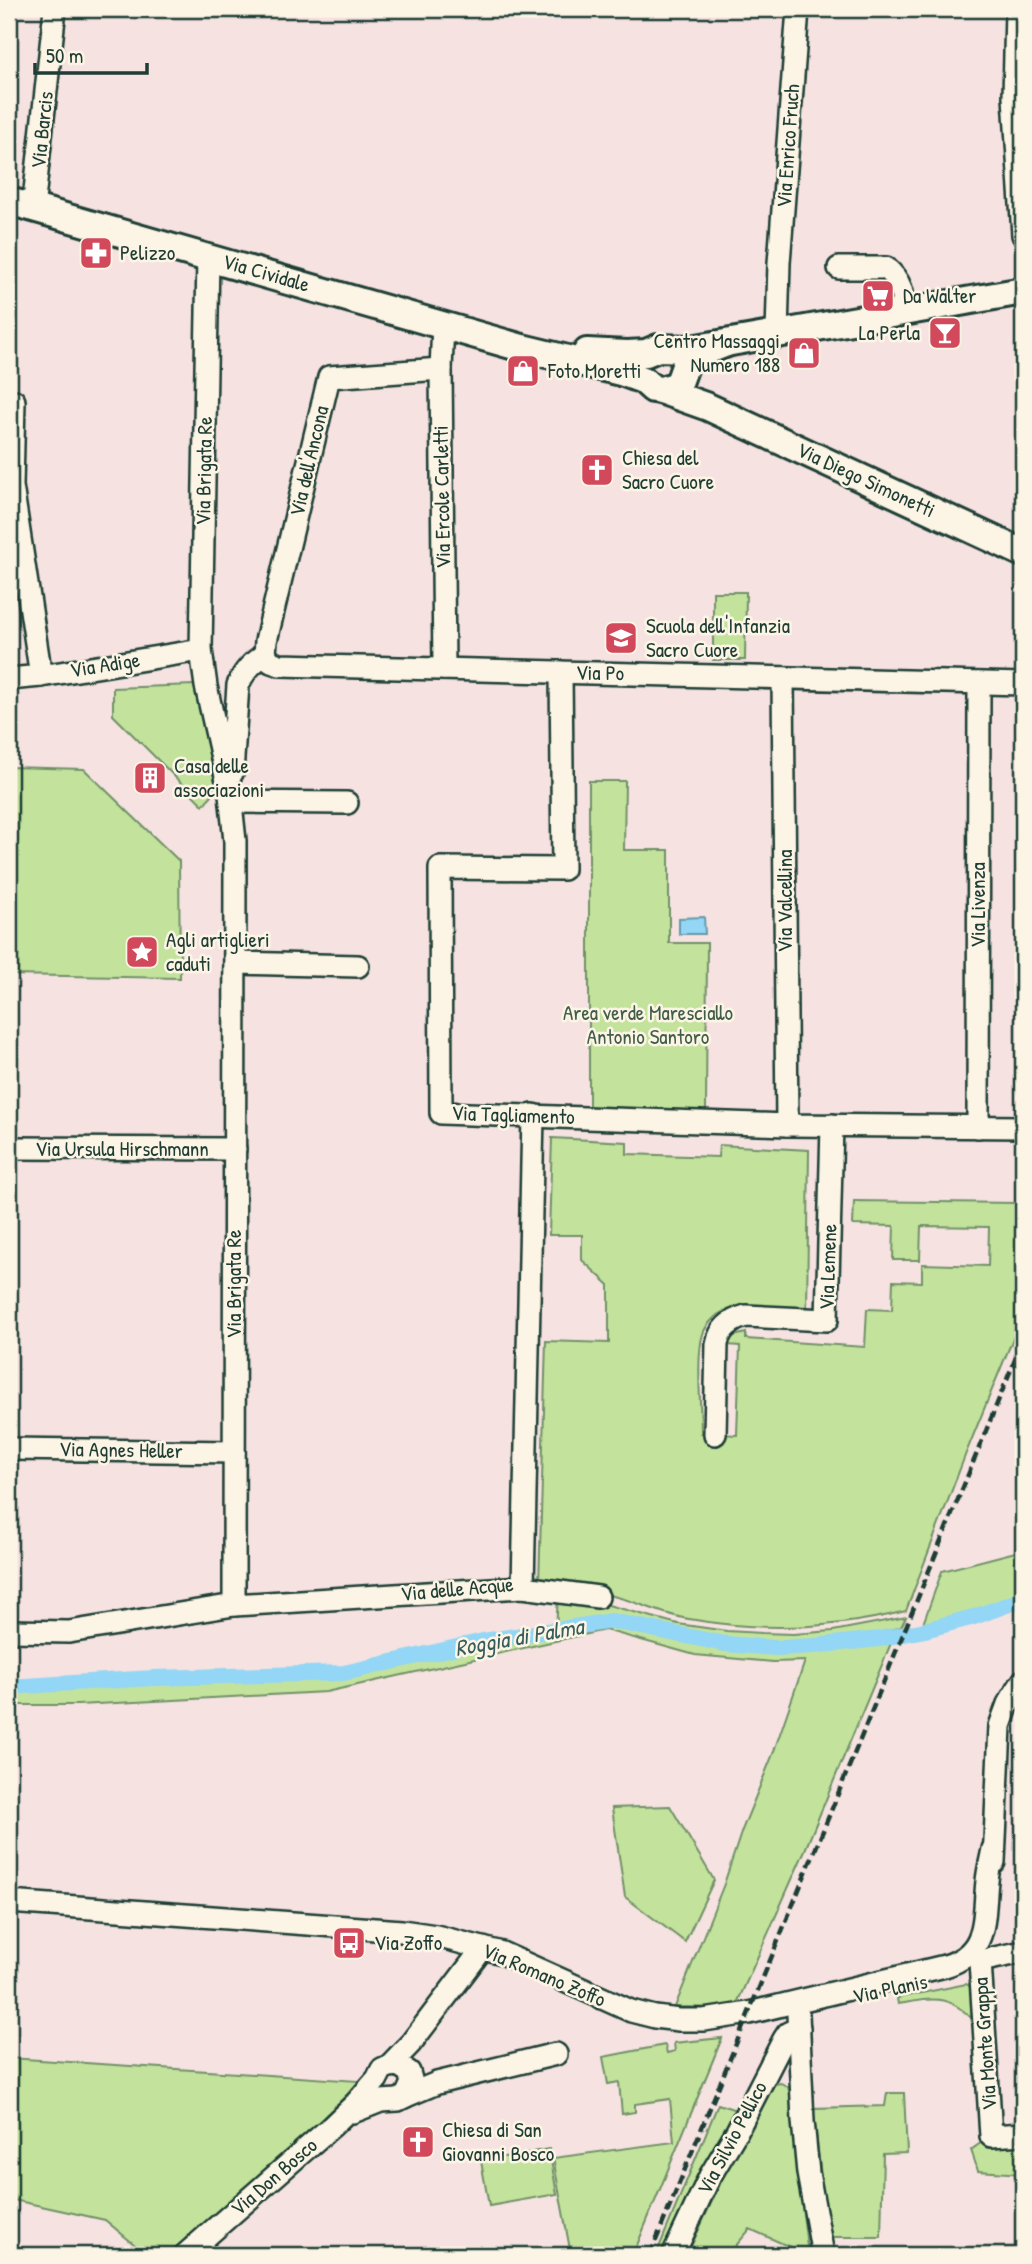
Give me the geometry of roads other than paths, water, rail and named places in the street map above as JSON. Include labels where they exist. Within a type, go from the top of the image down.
[{"type":"main road","name":"Via Cividale","points":[[21,205],[522,348],[621,372],[651,385],[675,386],[691,358],[702,351],[727,343]]},
{"type":"main road","name":"Via Cividale","points":[[522,348],[627,354],[691,349],[1023,291]]},
{"type":"main road","points":[[651,385],[640,366],[656,351],[674,352],[680,359],[683,370]]},
{"type":"main road","name":"Via Diego Simonetti","points":[[683,370],[687,388],[708,407]]},
{"type":"main road","name":"Via Diego Simonetti","points":[[651,385],[708,407],[1023,553]]},
{"type":"street","name":"Via Barcis","points":[[21,205],[55,9]]},
{"type":"street","name":"Via Enrico Fruch","points":[[784,333],[779,283],[780,250],[798,9]]},
{"type":"street","points":[[1016,9],[1014,97],[1023,234]]},
{"type":"street","name":"Via Brigata Re","points":[[208,257],[201,650],[206,686],[227,739]]},
{"type":"street","points":[[839,268],[886,268],[895,275],[903,289],[905,311]]},
{"type":"street","name":"Via Ercole Carletti","points":[[443,324],[441,369],[444,669]]},
{"type":"street","name":"Via dell'Ancona","points":[[265,654],[329,377],[441,369]]},
{"type":"street","points":[[14,401],[12,486],[41,676]]},
{"type":"street","name":"Via Adige","points":[[9,679],[201,650]]},
{"type":"street","points":[[206,686],[238,685],[243,673],[265,654]]},
{"type":"street","name":"Via Po","points":[[265,654],[271,662],[280,664],[1023,684]]},
{"type":"street","name":"Via Tagliamento","points":[[561,672],[562,869],[440,868],[441,1113],[787,1125],[1023,1127]]},
{"type":"street","name":"Via Valcellina","points":[[783,678],[787,1125]]},
{"type":"street","name":"Via Livenza","points":[[978,1127],[979,683]]},
{"type":"street","name":"Via Brigata Re","points":[[234,1605],[236,963],[235,841],[227,739],[238,685]]},
{"type":"street","points":[[231,798],[346,803]]},
{"type":"street","points":[[236,963],[358,966]]},
{"type":"street","name":"Via delle Acque","points":[[9,1631],[69,1632],[234,1605],[523,1587],[533,1115]]},
{"type":"street","name":"Via Lemene","points":[[715,1434],[717,1344],[718,1337],[726,1326],[746,1316],[827,1320],[832,1125]]},
{"type":"street","name":"Via Ursula Hirschmann","points":[[9,1148],[235,1149]]},
{"type":"street","name":"Via Agnes Heller","points":[[9,1449],[234,1452]]},
{"type":"street","points":[[523,1587],[598,1597]]},
{"type":"street","points":[[975,1957],[982,1932],[993,1849],[1000,1726],[1008,1704],[1023,1681]]},
{"type":"street","name":"Via Romano Zoffo","points":[[9,1902],[360,1929],[480,1952],[529,1965],[643,2015],[704,2020],[797,2013]]},
{"type":"street","points":[[396,2072],[412,2083],[397,2097],[381,2095],[377,2087],[396,2072],[421,2026],[480,1952]]},
{"type":"street","name":"Via Romano Zoffo","points":[[480,1952],[627,2021],[652,2028],[676,2032],[706,2029],[797,2013]]},
{"type":"street","name":"Via Planis","points":[[797,2013],[963,1973],[975,1957],[1023,1952]]},
{"type":"street","name":"Via Monte Grappa","points":[[975,1957],[991,2136],[1023,2134]]},
{"type":"street","points":[[797,2013],[808,2173],[823,2255]]},
{"type":"street","name":"Via Silvio Pellico","points":[[673,2255],[710,2176],[737,2131],[797,2013]]},
{"type":"street","name":"Via Don Bosco","points":[[331,2127],[359,2108],[437,2083],[556,2054]]},
{"type":"street","points":[[768,2070],[801,2071]]},
{"type":"street","points":[[396,2072],[437,2083]]},
{"type":"street","name":"Via Don Bosco","points":[[185,2255],[396,2072]]},
{"type":"water","points":[[704,917],[705,934],[679,934],[679,918]]},
{"type":"waterway","name":"Roggia di Palma","points":[[9,1687],[153,1678],[344,1673],[483,1641],[612,1621],[725,1644],[776,1648],[814,1646],[879,1639],[925,1630],[974,1617],[1023,1599]]},
{"type":"railway","points":[[650,2255],[1023,1340]]},
{"type":"place","name":"Pelizzo","points":[[96,253]]},
{"type":"place","name":"Da Walter","points":[[878,296]]},
{"type":"place","name":"La Perla","points":[[945,333]]},
{"type":"place","name":"Centro Massaggi Numero 188","points":[[804,353]]},
{"type":"place","name":"Foto Moretti","points":[[523,371]]},
{"type":"place","name":"Chiesa del Sacro Cuore","points":[[597,470]]},
{"type":"place","name":"Scuola dell'Infanzia Sacro Cuore","points":[[621,638]]},
{"type":"place","name":"Casa delle associazioni","points":[[150,778]]},
{"type":"place","name":"Agli artiglieri caduti","points":[[142,952]]},
{"type":"place","name":"Via Zoffo","points":[[349,1943]]},
{"type":"place","name":"Chiesa di San Giovanni Bosco","points":[[418,2142]]},
{"type":"park label","name":"Area verde Maresciallo Antonio Santoro","points":[[648,1025]]}]
